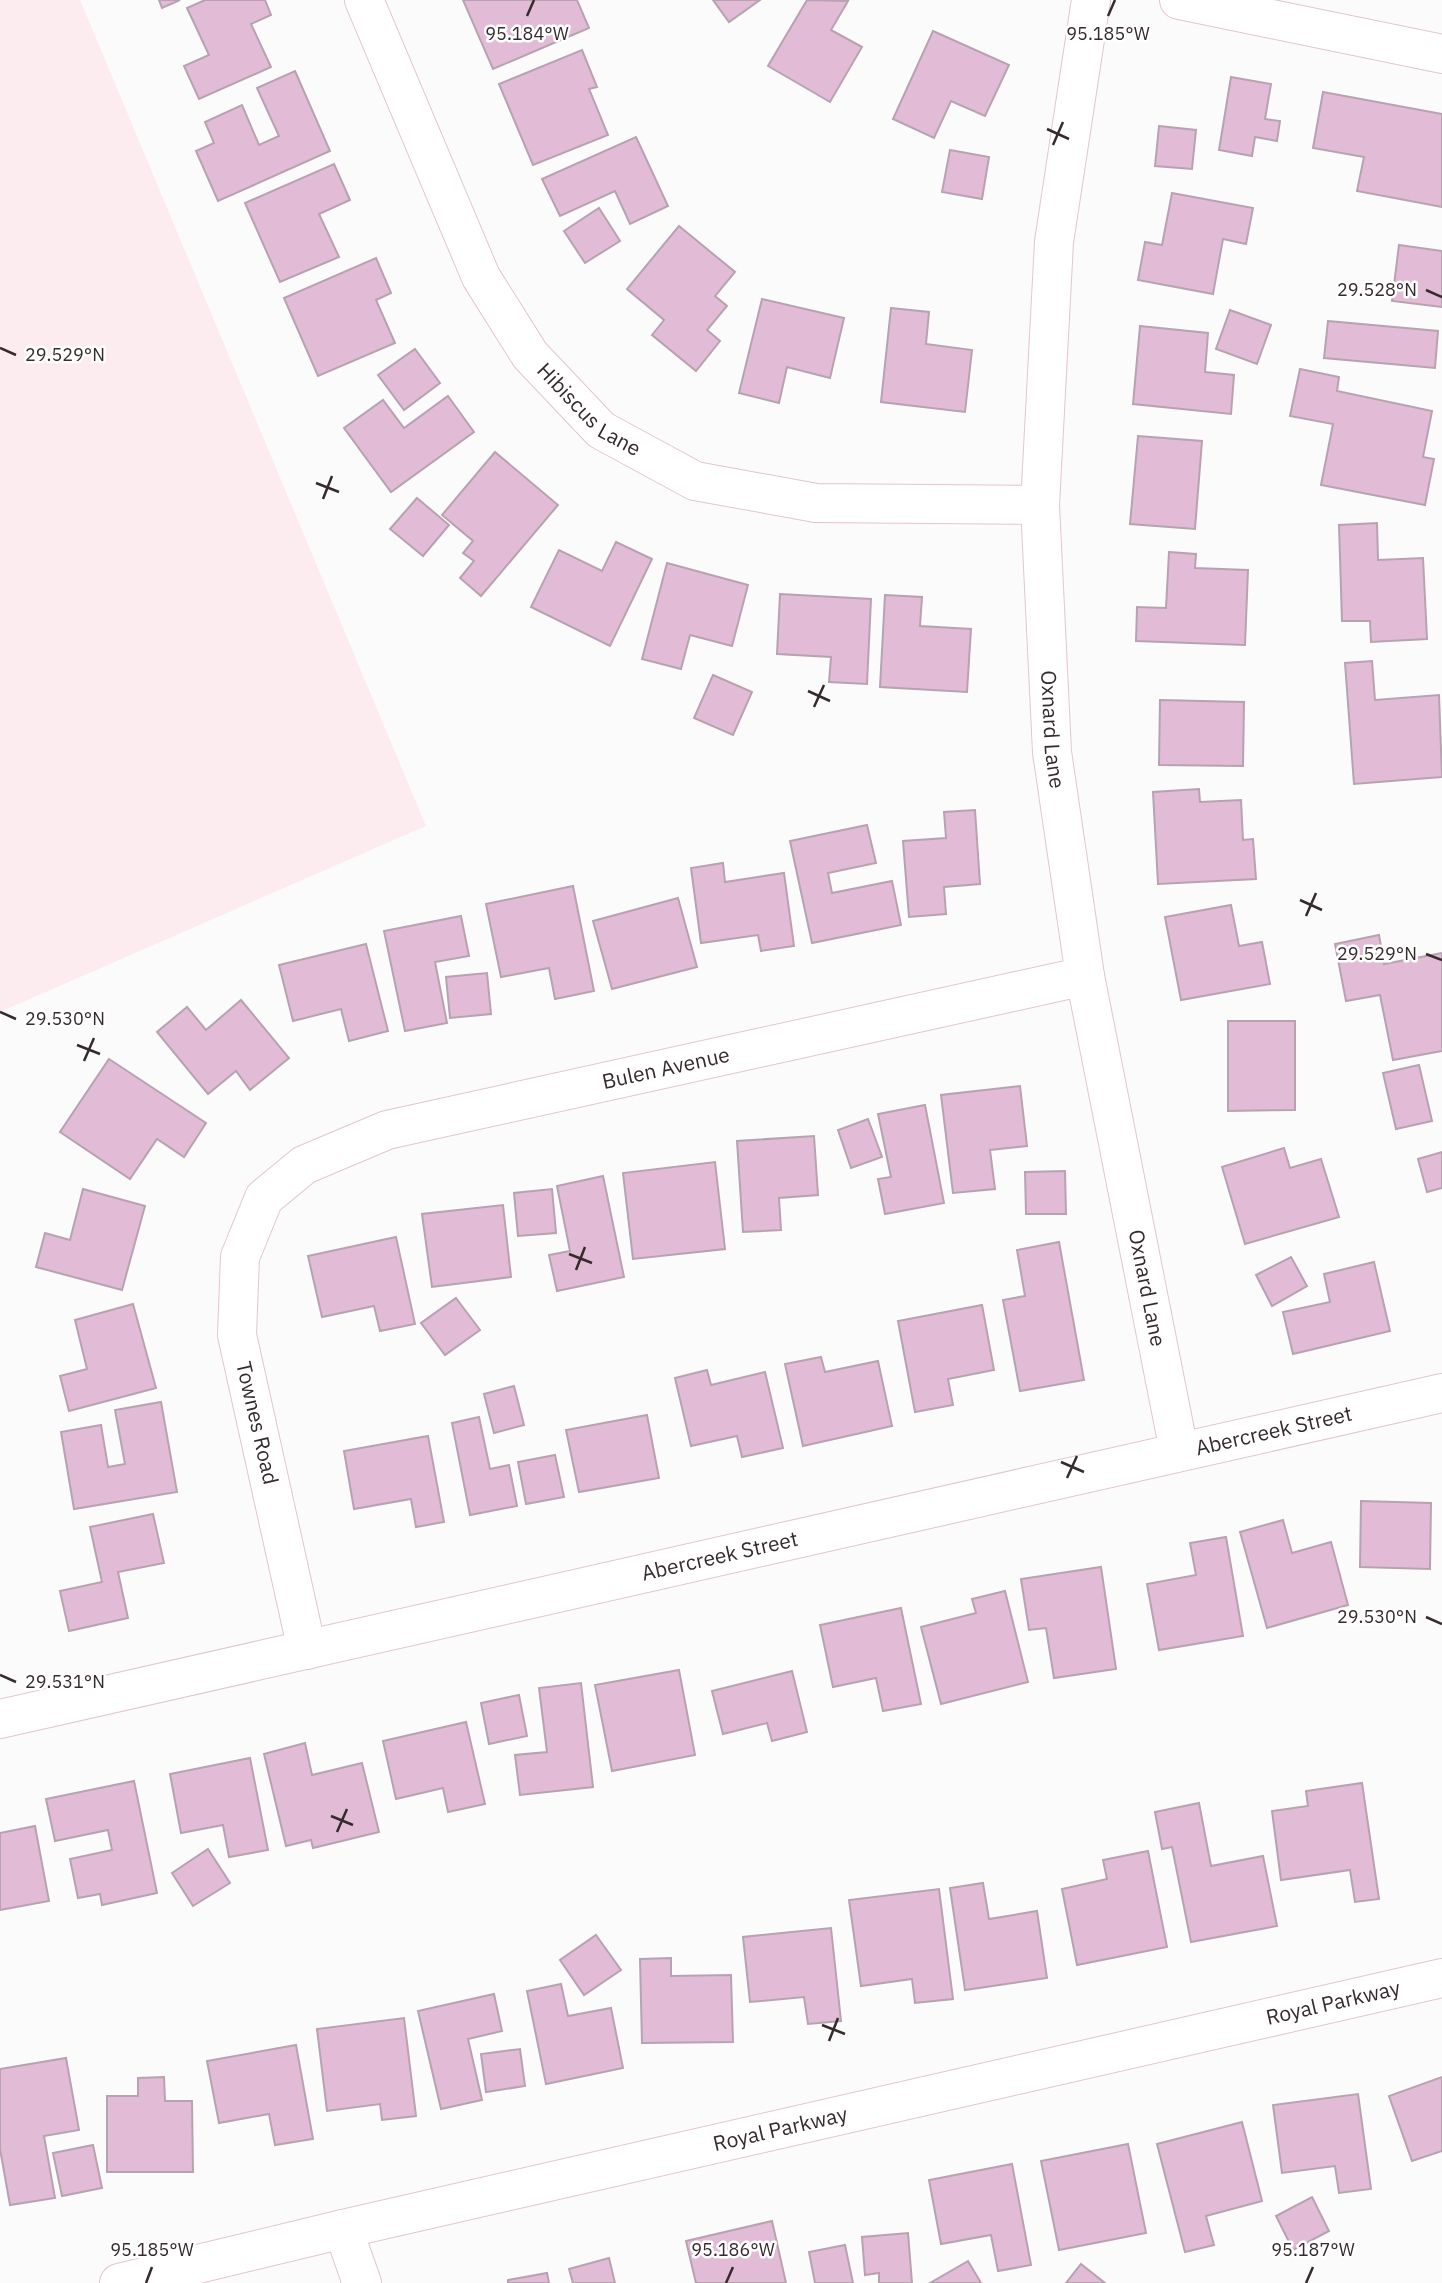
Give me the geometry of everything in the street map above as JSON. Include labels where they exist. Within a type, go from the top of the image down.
[{"type":"street","name":"Hibiscus Lane","points":[[364,0],[481,277],[530,355],[601,430],[695,481],[816,503],[1040,505]]},
{"type":"street","name":"Oxnard Lane","points":[[1090,0],[1054,242],[1040,505],[1052,751],[1085,976],[1179,1451]]},
{"type":"street","points":[[1180,0],[1442,54]]},
{"type":"street","name":"Bulen Avenue","points":[[264,1198],[304,1165],[387,1130],[1085,976]]},
{"type":"street","name":"Townes Road","points":[[264,1198],[240,1257],[237,1335],[307,1650]]},
{"type":"street","name":"Abercreek Street","points":[[0,1719],[1442,1393]]},
{"type":"street","name":"Royal Parkway","points":[[119,2283],[343,2229],[1442,1978]]},
{"type":"street","points":[[343,2229],[362,2283]]},
{"type":"shaded area","points":[[0,0],[80,0],[426,826],[0,1012]]},
{"type":"building","points":[[159,0],[180,0],[162,8]]},
{"type":"building","points":[[205,0],[265,0],[271,15],[251,24],[271,67],[199,99],[184,66],[209,55],[187,8]]},
{"type":"building","points":[[463,0],[577,0],[589,28],[493,69]]},
{"type":"building","points":[[713,0],[760,0],[729,22]]},
{"type":"building","points":[[807,0],[848,1],[831,30],[862,47],[830,102],[768,66]]},
{"type":"building","points":[[933,31],[1009,65],[985,116],[951,101],[934,138],[893,119]]},
{"type":"building","points":[[582,50],[597,87],[589,89],[608,135],[533,165],[499,84]]},
{"type":"building","points":[[295,71],[330,151],[218,201],[196,151],[214,143],[205,122],[242,105],[259,145],[279,136],[257,88]]},
{"type":"building","points":[[1231,77],[1271,84],[1265,119],[1280,121],[1277,141],[1255,137],[1252,156],[1219,150]]},
{"type":"building","points":[[1323,92],[1442,114],[1442,207],[1357,191],[1364,157],[1313,148]]},
{"type":"building","points":[[1159,126],[1196,130],[1192,169],[1155,166]]},
{"type":"building","points":[[636,137],[668,206],[630,224],[615,191],[560,216],[542,179]]},
{"type":"building","points":[[950,150],[989,157],[982,199],[942,192]]},
{"type":"building","points":[[334,164],[350,200],[319,214],[339,257],[280,282],[245,203]]},
{"type":"building","points":[[1172,193],[1253,208],[1246,244],[1223,239],[1213,294],[1138,280],[1145,242],[1162,245]]},
{"type":"building","points":[[599,208],[620,241],[585,263],[564,231]]},
{"type":"building","points":[[679,226],[735,272],[715,296],[727,306],[707,330],[720,341],[696,371],[652,335],[664,320],[627,289]]},
{"type":"building","points":[[1399,245],[1442,251],[1442,307],[1392,301]]},
{"type":"building","points":[[376,258],[391,293],[376,300],[395,343],[318,376],[284,298]]},
{"type":"building","points":[[762,299],[844,318],[830,378],[787,367],[779,403],[739,393]]},
{"type":"building","points":[[891,308],[929,312],[926,344],[972,350],[965,412],[881,402]]},
{"type":"building","points":[[1230,310],[1271,325],[1257,364],[1216,349]]},
{"type":"building","points":[[1328,321],[1438,331],[1435,368],[1324,358]]},
{"type":"building","points":[[1140,326],[1208,333],[1205,372],[1234,375],[1231,414],[1133,404]]},
{"type":"building","points":[[415,349],[440,383],[404,410],[378,375]]},
{"type":"building","points":[[1300,369],[1339,377],[1337,391],[1432,411],[1423,457],[1434,459],[1425,505],[1321,485],[1333,424],[1290,416]]},
{"type":"building","points":[[448,396],[474,432],[391,492],[344,428],[383,400],[404,428]]},
{"type":"building","points":[[1138,436],[1202,441],[1195,529],[1130,524]]},
{"type":"building","points":[[495,452],[558,505],[481,596],[460,578],[474,561],[463,553],[473,541],[442,515]]},
{"type":"building","points":[[417,498],[449,525],[423,556],[390,529]]},
{"type":"building","points":[[1377,523],[1378,560],[1423,558],[1427,639],[1371,642],[1370,621],[1342,621],[1339,525]]},
{"type":"building","points":[[616,542],[652,559],[610,646],[531,607],[559,550],[602,571]]},
{"type":"building","points":[[1169,552],[1196,554],[1195,568],[1248,570],[1245,645],[1136,641],[1137,607],[1166,608]]},
{"type":"building","points":[[667,563],[748,585],[732,646],[690,635],[681,669],[642,659]]},
{"type":"building","points":[[780,594],[871,599],[867,684],[829,682],[831,657],[777,654]]},
{"type":"building","points":[[885,595],[922,597],[920,626],[971,629],[967,692],[880,687]]},
{"type":"building","points":[[1372,661],[1375,700],[1439,695],[1442,777],[1354,784],[1345,663]]},
{"type":"building","points":[[713,675],[752,692],[733,735],[694,718]]},
{"type":"building","points":[[1160,700],[1244,702],[1243,766],[1159,765]]},
{"type":"building","points":[[1199,789],[1200,802],[1241,800],[1243,840],[1253,839],[1256,879],[1158,884],[1153,792]]},
{"type":"building","points":[[975,810],[980,884],[944,887],[946,914],[909,917],[903,841],[946,838],[944,812]]},
{"type":"building","points":[[867,825],[876,863],[828,873],[832,893],[892,881],[901,925],[812,943],[790,841]]},
{"type":"building","points":[[723,863],[725,882],[784,873],[794,946],[761,951],[758,935],[701,943],[691,868]]},
{"type":"building","points":[[573,886],[594,991],[555,999],[549,968],[501,977],[486,904]]},
{"type":"building","points":[[678,898],[697,967],[612,989],[593,921]]},
{"type":"building","points":[[1231,905],[1239,946],[1262,942],[1270,984],[1181,1000],[1165,917]]},
{"type":"building","points":[[461,916],[469,956],[435,962],[447,1023],[405,1031],[384,931]]},
{"type":"building","points":[[1379,935],[1384,964],[1442,953],[1442,1051],[1393,1060],[1380,995],[1346,1001],[1335,944]]},
{"type":"building","points":[[366,944],[388,1031],[349,1041],[341,1009],[293,1021],[279,965]]},
{"type":"building","points":[[487,973],[491,1014],[450,1018],[446,977]]},
{"type":"building","points":[[241,1000],[289,1058],[250,1090],[236,1071],[208,1094],[157,1032],[187,1007],[206,1030]]},
{"type":"building","points":[[1228,1021],[1295,1021],[1295,1110],[1228,1111]]},
{"type":"building","points":[[109,1059],[206,1123],[184,1157],[157,1139],[130,1179],[60,1132]]},
{"type":"building","points":[[1419,1065],[1432,1121],[1396,1129],[1383,1073]]},
{"type":"building","points":[[1020,1086],[1027,1146],[990,1150],[995,1189],[953,1193],[941,1095]]},
{"type":"building","points":[[925,1105],[944,1203],[885,1214],[878,1179],[891,1177],[878,1114]]},
{"type":"building","points":[[868,1119],[882,1157],[851,1168],[838,1130]]},
{"type":"building","points":[[814,1136],[818,1195],[779,1198],[781,1230],[743,1232],[737,1141]]},
{"type":"building","points":[[1284,1148],[1290,1168],[1321,1159],[1339,1217],[1245,1244],[1222,1167]]},
{"type":"building","points":[[1442,1152],[1442,1188],[1427,1192],[1418,1159]]},
{"type":"building","points":[[715,1162],[725,1249],[633,1259],[623,1173]]},
{"type":"building","points":[[1065,1171],[1066,1214],[1026,1214],[1025,1172]]},
{"type":"building","points":[[603,1176],[624,1277],[557,1291],[549,1255],[570,1251],[557,1186]]},
{"type":"building","points":[[83,1189],[145,1206],[122,1290],[36,1267],[45,1233],[70,1240]]},
{"type":"building","points":[[552,1189],[556,1233],[518,1236],[514,1193]]},
{"type":"building","points":[[503,1205],[511,1277],[432,1287],[422,1214]]},
{"type":"building","points":[[396,1237],[415,1324],[380,1331],[374,1306],[322,1317],[308,1256]]},
{"type":"building","points":[[1059,1242],[1084,1380],[1020,1391],[1003,1300],[1025,1296],[1017,1250]]},
{"type":"building","points":[[1291,1257],[1307,1286],[1272,1306],[1256,1275]]},
{"type":"building","points":[[1374,1262],[1390,1331],[1293,1354],[1283,1312],[1330,1302],[1324,1274]]},
{"type":"building","points":[[456,1298],[480,1330],[445,1355],[421,1323]]},
{"type":"building","points":[[133,1304],[156,1388],[69,1411],[60,1376],[87,1369],[75,1320]]},
{"type":"building","points":[[982,1305],[994,1370],[948,1379],[953,1405],[915,1412],[898,1321]]},
{"type":"building","points":[[821,1357],[825,1372],[878,1361],[892,1426],[803,1446],[785,1364]]},
{"type":"building","points":[[707,1370],[711,1385],[765,1372],[783,1448],[742,1457],[737,1436],[691,1446],[675,1378]]},
{"type":"building","points":[[514,1386],[524,1425],[494,1433],[484,1394]]},
{"type":"building","points":[[161,1402],[177,1492],[74,1509],[61,1432],[101,1425],[108,1467],[125,1464],[115,1410]]},
{"type":"building","points":[[647,1415],[659,1478],[579,1492],[566,1430]]},
{"type":"building","points":[[479,1417],[490,1469],[509,1465],[517,1506],[470,1515],[452,1423]]},
{"type":"building","points":[[428,1436],[444,1522],[416,1527],[411,1499],[354,1509],[344,1451]]},
{"type":"building","points":[[555,1455],[564,1497],[526,1504],[518,1462]]},
{"type":"building","points":[[1361,1501],[1431,1503],[1430,1569],[1360,1567]]},
{"type":"building","points":[[153,1514],[164,1563],[118,1572],[128,1618],[69,1631],[60,1591],[102,1582],[90,1527]]},
{"type":"building","points":[[1283,1520],[1292,1553],[1331,1542],[1348,1605],[1267,1628],[1240,1532]]},
{"type":"building","points":[[1226,1537],[1243,1636],[1159,1650],[1147,1584],[1196,1575],[1190,1543]]},
{"type":"building","points":[[1101,1567],[1116,1669],[1054,1678],[1046,1628],[1029,1630],[1021,1579]]},
{"type":"building","points":[[1005,1591],[1028,1682],[941,1704],[921,1627],[976,1613],[972,1599]]},
{"type":"building","points":[[901,1608],[921,1704],[883,1711],[876,1678],[833,1687],[820,1625]]},
{"type":"building","points":[[679,1670],[695,1755],[612,1771],[595,1685]]},
{"type":"building","points":[[792,1671],[807,1732],[772,1741],[767,1723],[723,1734],[712,1691]]},
{"type":"building","points":[[581,1683],[593,1787],[520,1795],[515,1755],[547,1752],[539,1688]]},
{"type":"building","points":[[519,1695],[527,1736],[489,1744],[481,1703]]},
{"type":"building","points":[[466,1722],[485,1804],[448,1812],[443,1788],[396,1799],[383,1741]]},
{"type":"building","points":[[305,1743],[312,1775],[362,1763],[379,1832],[313,1848],[311,1840],[286,1846],[264,1754]]},
{"type":"building","points":[[250,1758],[268,1850],[229,1857],[223,1825],[181,1833],[170,1774]]},
{"type":"building","points":[[134,1781],[157,1893],[102,1905],[100,1894],[78,1898],[70,1859],[112,1850],[108,1830],[55,1841],[46,1799]]},
{"type":"building","points":[[1362,1783],[1379,1899],[1355,1902],[1350,1870],[1281,1880],[1272,1811],[1308,1806],[1306,1791]]},
{"type":"building","points":[[1199,1803],[1211,1866],[1263,1856],[1277,1926],[1191,1942],[1172,1847],[1162,1849],[1155,1812]]},
{"type":"building","points":[[35,1826],[49,1901],[0,1910],[0,1833]]},
{"type":"building","points":[[208,1849],[230,1883],[193,1906],[172,1873]]},
{"type":"building","points":[[1148,1851],[1167,1947],[1077,1965],[1062,1889],[1107,1879],[1103,1860]]},
{"type":"building","points":[[983,1883],[989,1919],[1037,1911],[1047,1978],[965,1990],[950,1888]]},
{"type":"building","points":[[939,1889],[953,1999],[915,2003],[912,1979],[861,1986],[849,1900]]},
{"type":"building","points":[[831,1928],[841,2021],[808,2024],[804,1997],[750,2002],[743,1937]]},
{"type":"building","points":[[596,1935],[621,1970],[584,1995],[560,1960]]},
{"type":"building","points":[[671,1958],[671,1976],[731,1975],[733,2042],[642,2043],[640,1959]]},
{"type":"building","points":[[561,1984],[568,2016],[611,2008],[623,2068],[546,2084],[527,1991]]},
{"type":"building","points":[[494,1994],[502,2031],[468,2039],[482,2100],[441,2109],[418,2011]]},
{"type":"building","points":[[404,2018],[416,2116],[382,2120],[380,2104],[327,2111],[317,2029]]},
{"type":"building","points":[[296,2045],[313,2139],[275,2145],[269,2114],[219,2123],[207,2061]]},
{"type":"building","points":[[520,2049],[525,2086],[486,2092],[481,2054]]},
{"type":"building","points":[[66,2058],[79,2130],[44,2136],[55,2198],[10,2205],[0,2149],[0,2069]]},
{"type":"building","points":[[164,2077],[165,2101],[192,2101],[193,2172],[107,2172],[107,2096],[138,2096],[138,2078]]},
{"type":"building","points":[[1442,2077],[1442,2151],[1412,2161],[1389,2096]]},
{"type":"building","points":[[1358,2094],[1371,2189],[1339,2193],[1335,2166],[1282,2173],[1273,2105]]},
{"type":"building","points":[[1242,2122],[1262,2201],[1206,2216],[1214,2245],[1185,2252],[1157,2144]]},
{"type":"building","points":[[1128,2144],[1146,2233],[1059,2250],[1041,2161]]},
{"type":"building","points":[[93,2145],[102,2188],[62,2196],[53,2153]]},
{"type":"building","points":[[1012,2164],[1031,2265],[998,2271],[991,2235],[941,2244],[929,2180]]},
{"type":"building","points":[[1312,2197],[1329,2231],[1293,2250],[1276,2216]]},
{"type":"building","points":[[772,2221],[786,2283],[696,2283],[686,2241]]},
{"type":"building","points":[[908,2233],[912,2283],[879,2283],[879,2273],[865,2275],[862,2237]]},
{"type":"building","points":[[845,2245],[853,2283],[815,2283],[809,2252]]},
{"type":"building","points":[[609,2258],[615,2283],[573,2283],[569,2269]]},
{"type":"building","points":[[968,2261],[981,2283],[930,2283]]},
{"type":"building","points":[[1081,2264],[1105,2283],[1066,2283]]},
{"type":"building","points":[[547,2273],[549,2283],[508,2283],[508,2280]]}]
